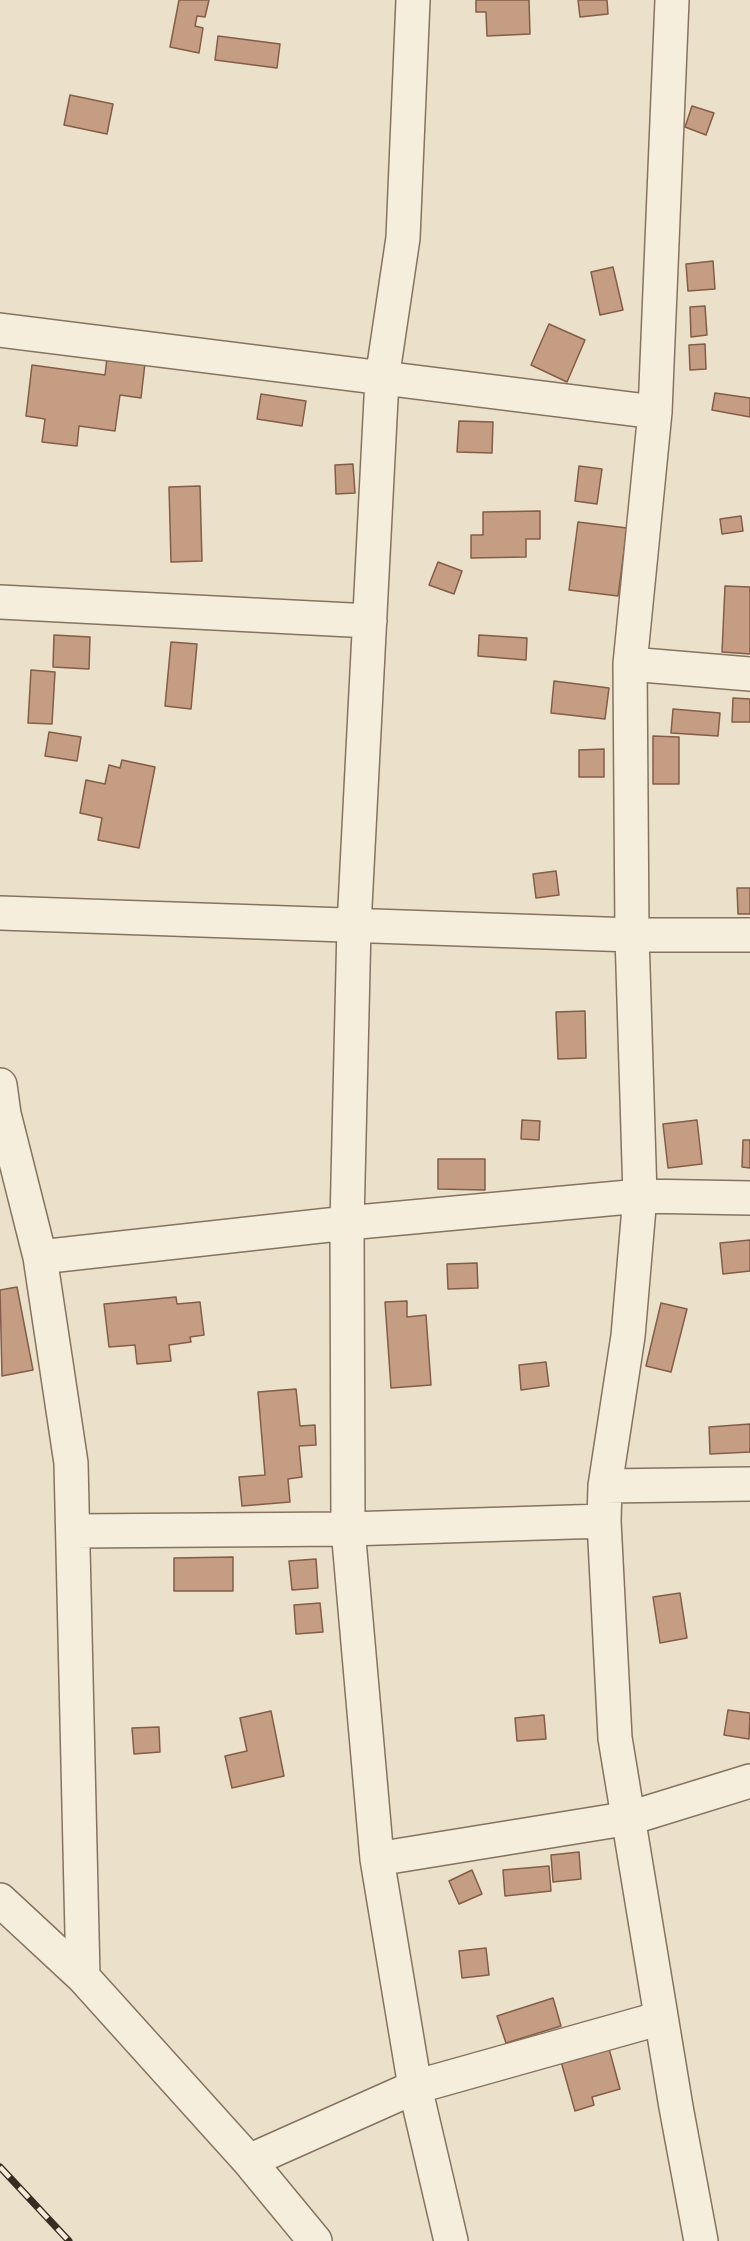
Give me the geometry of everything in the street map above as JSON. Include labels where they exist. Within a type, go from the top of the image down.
[{"type":"street","points":[[413,0],[403,238],[382,379],[354,926],[347,1223],[348,1529],[377,1858],[416,2087],[451,2241]]},
{"type":"street","points":[[672,0],[655,412],[630,664],[632,935],[640,1196],[627,1336],[605,1486],[604,1521],[615,1738],[630,1818],[661,2018],[701,2241]]},
{"type":"street","points":[[0,330],[655,412]]},
{"type":"street","points":[[0,602],[370,621]]},
{"type":"street","points":[[630,664],[750,674]]},
{"type":"street","points":[[0,913],[632,935],[750,935]]},
{"type":"street","points":[[0,1085],[4,1114],[40,1257],[71,1462],[82,1977]]},
{"type":"street","points":[[40,1257],[347,1223],[640,1196],[750,1198]]},
{"type":"street","points":[[605,1486],[750,1484]]},
{"type":"street","points":[[73,1532],[348,1529],[604,1521]]},
{"type":"street","points":[[377,1858],[630,1818],[750,1781]]},
{"type":"street","points":[[0,1900],[82,1977],[249,2161],[315,2241]]},
{"type":"street","points":[[249,2161],[416,2087],[661,2018]]},
{"type":"building","points":[[179,0],[209,0],[205,17],[197,16],[195,26],[203,28],[199,53],[170,47]]},
{"type":"building","points":[[476,0],[529,0],[530,34],[487,36],[486,12],[476,12]]},
{"type":"building","points":[[578,0],[607,0],[608,14],[580,17]]},
{"type":"building","points":[[218,36],[280,44],[277,68],[215,60]]},
{"type":"building","points":[[70,95],[113,104],[107,134],[64,125]]},
{"type":"building","points":[[692,106],[714,113],[706,135],[685,127]]},
{"type":"building","points":[[713,261],[715,289],[688,291],[686,264]]},
{"type":"building","points":[[613,267],[623,310],[600,315],[591,272]]},
{"type":"building","points":[[705,306],[707,335],[691,337],[690,307]]},
{"type":"building","points":[[549,324],[585,340],[567,382],[531,365]]},
{"type":"building","points":[[705,344],[706,369],[690,370],[689,345]]},
{"type":"building","points":[[107,358],[145,363],[141,398],[120,395],[115,431],[79,426],[77,446],[42,442],[45,419],[26,416],[32,365],[105,375]]},
{"type":"building","points":[[715,393],[750,398],[750,417],[712,410]]},
{"type":"building","points":[[261,394],[306,401],[302,426],[257,419]]},
{"type":"building","points":[[459,421],[493,422],[492,453],[457,452]]},
{"type":"building","points":[[353,464],[355,493],[336,494],[335,465]]},
{"type":"building","points":[[579,466],[602,469],[597,504],[575,501]]},
{"type":"building","points":[[200,486],[202,561],[171,562],[169,487]]},
{"type":"building","points":[[540,511],[540,539],[526,539],[526,557],[471,558],[471,535],[483,535],[483,512]]},
{"type":"building","points":[[741,516],[743,531],[722,534],[720,519]]},
{"type":"building","points":[[578,522],[627,528],[618,596],[569,590]]},
{"type":"building","points":[[438,562],[462,571],[454,594],[429,585]]},
{"type":"building","points":[[725,586],[750,587],[750,654],[722,652]]},
{"type":"building","points":[[54,635],[90,637],[89,669],[53,667]]},
{"type":"building","points":[[479,635],[527,638],[526,660],[478,656]]},
{"type":"building","points":[[171,642],[197,644],[191,709],[165,706]]},
{"type":"building","points":[[31,670],[55,672],[52,724],[28,723]]},
{"type":"building","points":[[554,681],[609,688],[605,719],[551,713]]},
{"type":"building","points":[[733,698],[750,699],[750,722],[732,722]]},
{"type":"building","points":[[673,709],[720,713],[718,736],[671,733]]},
{"type":"building","points":[[49,732],[81,737],[77,761],[45,756]]},
{"type":"building","points":[[653,736],[679,737],[679,784],[653,784]]},
{"type":"building","points":[[604,749],[604,777],[579,777],[579,750]]},
{"type":"building","points":[[122,760],[155,767],[139,848],[98,840],[102,818],[80,813],[86,780],[105,784],[109,765],[120,768]]},
{"type":"building","points":[[556,871],[559,895],[536,898],[533,874]]},
{"type":"building","points":[[737,888],[750,888],[750,914],[738,914]]},
{"type":"building","points":[[585,1011],[586,1058],[558,1059],[556,1012]]},
{"type":"building","points":[[522,1120],[540,1121],[539,1140],[521,1139]]},
{"type":"building","points":[[697,1120],[702,1164],[668,1168],[663,1124]]},
{"type":"building","points":[[743,1140],[750,1140],[750,1168],[742,1167]]},
{"type":"building","points":[[438,1159],[485,1159],[485,1190],[438,1189]]},
{"type":"building","points":[[750,1240],[750,1271],[723,1274],[720,1243]]},
{"type":"building","points":[[477,1263],[478,1288],[448,1289],[447,1264]]},
{"type":"building","points":[[17,1287],[33,1370],[2,1376],[0,1290]]},
{"type":"building","points":[[176,1297],[177,1304],[200,1302],[204,1335],[190,1337],[191,1342],[169,1345],[171,1361],[137,1364],[135,1345],[109,1347],[104,1304]]},
{"type":"building","points":[[407,1301],[407,1317],[426,1315],[431,1385],[391,1388],[385,1302]]},
{"type":"building","points":[[661,1303],[687,1309],[671,1372],[646,1366]]},
{"type":"building","points":[[546,1362],[549,1386],[521,1390],[519,1365]]},
{"type":"building","points":[[296,1389],[300,1426],[315,1425],[316,1445],[299,1446],[302,1477],[288,1479],[290,1502],[242,1506],[239,1477],[265,1475],[258,1392]]},
{"type":"building","points":[[750,1424],[750,1452],[710,1454],[709,1427]]},
{"type":"building","points":[[233,1557],[233,1591],[174,1591],[174,1558]]},
{"type":"building","points":[[316,1559],[318,1588],[292,1590],[289,1561]]},
{"type":"building","points":[[680,1593],[687,1638],[660,1643],[653,1597]]},
{"type":"building","points":[[320,1603],[323,1632],[296,1634],[294,1605]]},
{"type":"building","points":[[728,1710],[750,1713],[749,1739],[724,1735]]},
{"type":"building","points":[[271,1711],[284,1776],[232,1788],[225,1756],[247,1751],[240,1718]]},
{"type":"building","points":[[544,1715],[546,1739],[517,1741],[515,1718]]},
{"type":"building","points":[[159,1727],[160,1752],[134,1754],[132,1728]]},
{"type":"building","points":[[579,1852],[581,1879],[553,1882],[551,1855]]},
{"type":"building","points":[[549,1866],[551,1891],[505,1896],[503,1870]]},
{"type":"building","points":[[472,1870],[482,1894],[459,1904],[449,1881]]},
{"type":"building","points":[[486,1948],[489,1975],[462,1978],[459,1951]]},
{"type":"building","points":[[553,1998],[561,2026],[506,2043],[497,2016]]},
{"type":"building","points":[[608,2045],[620,2089],[592,2097],[594,2105],[575,2111],[560,2058]]},
{"type":"railway","points":[[0,2167],[69,2241]]}]
